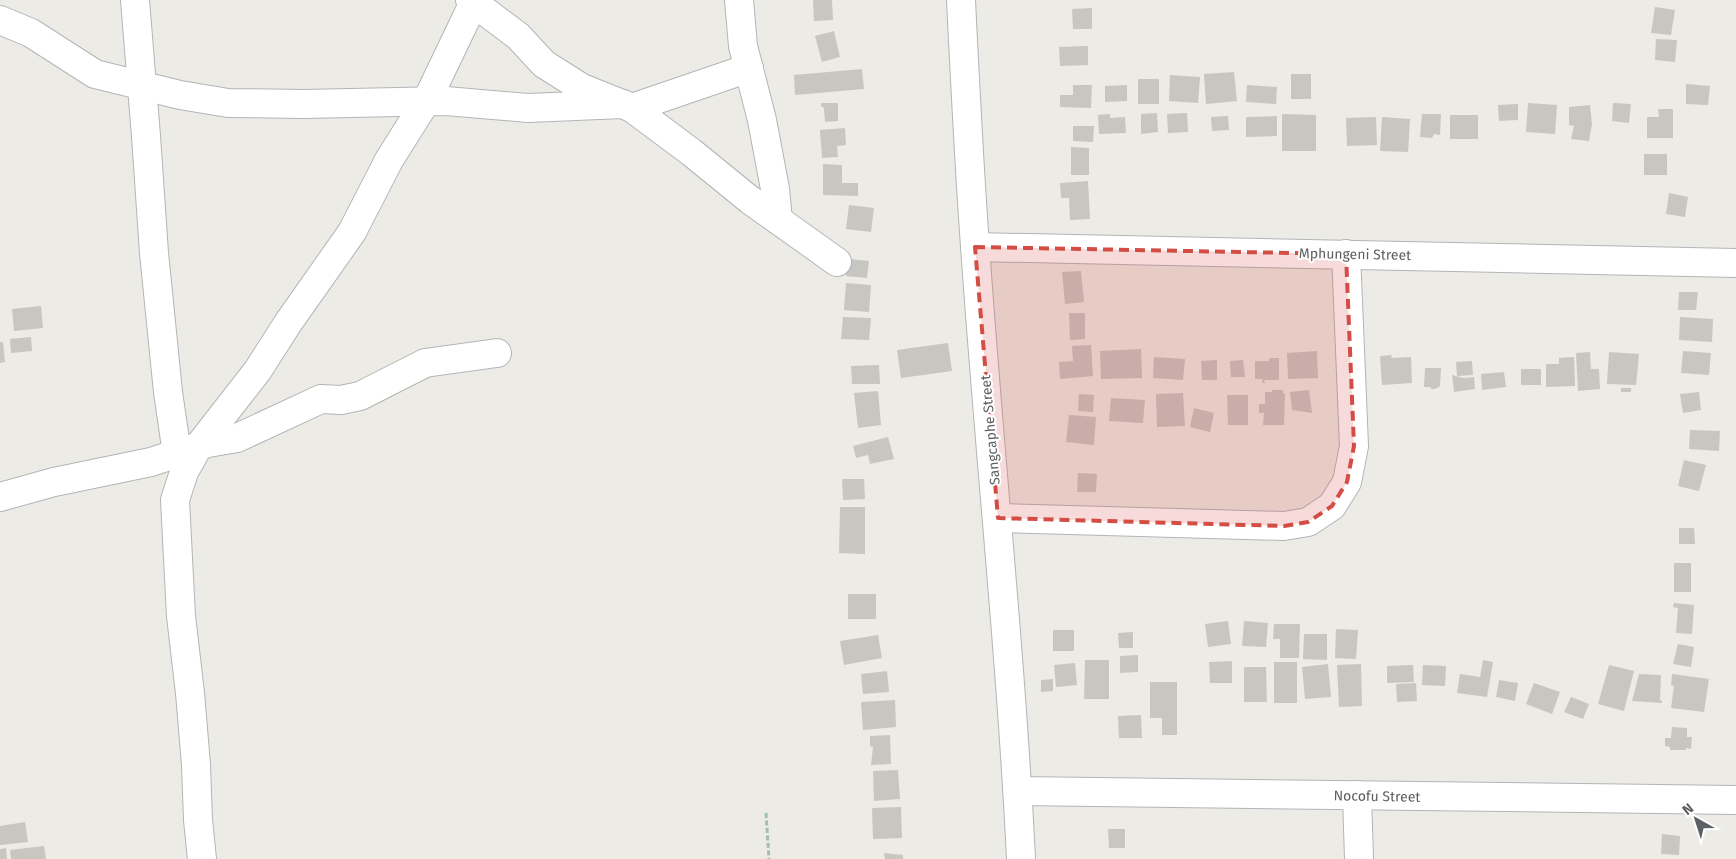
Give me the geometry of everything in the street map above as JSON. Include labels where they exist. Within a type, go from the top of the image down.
[{"type":"street","points":[[135,0],[154,253],[168,392],[187,450],[184,472],[176,500],[182,616],[191,702],[202,859]]},
{"type":"street","points":[[739,0],[743,46],[762,120],[776,190],[778,220]]},
{"type":"street","name":"Sangcaphe Street","points":[[961,0],[975,247],[998,518],[1018,791],[1021,859]]},
{"type":"street","points":[[187,450],[258,370],[288,323],[352,232],[390,160],[426,101],[473,1],[518,36],[544,64],[582,88],[628,106],[778,220],[837,262]]},
{"type":"street","points":[[0,20],[31,33],[95,74],[180,95],[228,103],[303,104],[446,101],[528,108],[628,106],[749,68]]},
{"type":"street","name":"Mphungeni Street","points":[[975,247],[1736,263]]},
{"type":"street","points":[[998,518],[1284,526],[1308,522],[1332,506],[1347,482],[1354,446],[1346,254]]},
{"type":"street","points":[[0,497],[54,482],[151,462],[208,443],[237,438],[321,399],[340,400],[360,396],[425,363],[497,353]]},
{"type":"street","name":"Nocofu Street","points":[[1018,791],[1736,800]]},
{"type":"street","points":[[1357,795],[1360,859]]},
{"type":"path","points":[[766,813],[769,859]]},
{"type":"highlighted area","points":[[975,247],[1346,254],[1354,446],[1347,482],[1332,506],[1308,522],[1284,526],[998,518]]},
{"type":"building","points":[[813,0],[832,0],[833,20],[814,21]]},
{"type":"building","points":[[1655,7],[1675,10],[1671,35],[1651,33]]},
{"type":"building","points":[[1092,8],[1092,29],[1073,29],[1072,9]]},
{"type":"building","points":[[834,31],[840,57],[822,62],[815,36]]},
{"type":"building","points":[[1656,39],[1677,40],[1675,62],[1655,60]]},
{"type":"building","points":[[1088,46],[1088,65],[1060,66],[1059,47]]},
{"type":"building","points":[[862,69],[864,89],[795,95],[794,75]]},
{"type":"building","points":[[1234,72],[1237,101],[1206,104],[1204,74]]},
{"type":"building","points":[[1291,74],[1311,74],[1311,99],[1291,99]]},
{"type":"building","points":[[1170,75],[1200,77],[1198,103],[1169,101]]},
{"type":"building","points":[[1138,79],[1159,79],[1159,104],[1138,104]]},
{"type":"building","points":[[1686,84],[1710,86],[1708,105],[1686,104]]},
{"type":"building","points":[[1073,85],[1092,85],[1091,108],[1060,107],[1060,95],[1073,95]]},
{"type":"building","points":[[1127,85],[1127,101],[1105,102],[1105,86]]},
{"type":"building","points":[[1247,85],[1277,87],[1276,104],[1246,102]]},
{"type":"building","points":[[821,103],[838,103],[838,121],[825,122],[824,108],[821,106]]},
{"type":"building","points":[[1528,103],[1557,105],[1555,134],[1526,132]]},
{"type":"building","points":[[1613,103],[1631,104],[1629,123],[1612,121]]},
{"type":"building","points":[[1518,104],[1518,120],[1499,121],[1498,105]]},
{"type":"building","points":[[1590,105],[1592,124],[1589,141],[1571,139],[1574,126],[1569,125],[1569,107]]},
{"type":"building","points":[[1658,109],[1673,109],[1673,138],[1647,138],[1647,117],[1659,117]]},
{"type":"building","points":[[1157,113],[1158,132],[1141,134],[1141,114]]},
{"type":"building","points":[[1187,113],[1188,132],[1168,133],[1167,114]]},
{"type":"building","points":[[1110,114],[1110,118],[1125,117],[1126,133],[1099,134],[1098,115]]},
{"type":"building","points":[[1282,114],[1316,115],[1316,151],[1282,151]]},
{"type":"building","points":[[1422,114],[1441,114],[1440,135],[1434,134],[1432,138],[1420,137]]},
{"type":"building","points":[[1450,115],[1478,115],[1478,139],[1450,139]]},
{"type":"building","points":[[1228,116],[1229,130],[1212,131],[1211,117]]},
{"type":"building","points":[[1277,116],[1277,136],[1246,137],[1246,117]]},
{"type":"building","points":[[1376,117],[1377,145],[1347,146],[1346,118]]},
{"type":"building","points":[[1382,117],[1410,119],[1408,152],[1380,151]]},
{"type":"building","points":[[1073,126],[1094,126],[1093,142],[1073,141]]},
{"type":"building","points":[[845,128],[846,145],[837,146],[838,157],[822,158],[820,130]]},
{"type":"building","points":[[1071,147],[1089,148],[1089,175],[1071,175]]},
{"type":"building","points":[[1644,154],[1667,154],[1667,175],[1644,175]]},
{"type":"building","points":[[823,164],[842,165],[842,183],[858,183],[858,196],[823,195]]},
{"type":"building","points":[[1088,181],[1090,219],[1070,220],[1069,198],[1061,198],[1060,183]]},
{"type":"building","points":[[1669,193],[1688,197],[1685,217],[1666,214]]},
{"type":"building","points":[[849,205],[874,208],[871,232],[846,229]]},
{"type":"building","points":[[848,259],[869,261],[867,278],[846,276]]},
{"type":"building","points":[[1081,271],[1084,302],[1065,304],[1062,272]]},
{"type":"building","points":[[846,283],[871,285],[869,312],[844,310]]},
{"type":"building","points":[[1679,292],[1698,292],[1696,310],[1678,310]]},
{"type":"building","points":[[41,306],[43,328],[14,331],[12,309]]},
{"type":"building","points":[[1069,313],[1085,313],[1085,339],[1070,340]]},
{"type":"building","points":[[843,317],[871,318],[869,340],[841,339]]},
{"type":"building","points":[[1680,317],[1713,319],[1712,342],[1679,340]]},
{"type":"building","points":[[31,337],[32,351],[11,353],[10,339]]},
{"type":"building","points":[[0,342],[3,342],[5,362],[0,363]]},
{"type":"building","points":[[948,343],[952,371],[901,378],[897,350]]},
{"type":"building","points":[[1091,345],[1093,376],[1060,379],[1059,362],[1073,361],[1072,346]]},
{"type":"building","points":[[1141,349],[1142,378],[1101,379],[1100,351]]},
{"type":"building","points":[[1317,351],[1318,378],[1288,379],[1287,353]]},
{"type":"building","points":[[1683,351],[1711,353],[1709,375],[1681,373]]},
{"type":"building","points":[[1590,352],[1591,369],[1599,369],[1600,389],[1578,391],[1576,353]]},
{"type":"building","points":[[1609,352],[1639,354],[1636,385],[1607,384]]},
{"type":"building","points":[[1392,355],[1391,358],[1411,357],[1412,383],[1382,385],[1380,356]]},
{"type":"building","points":[[1154,357],[1185,359],[1183,380],[1153,378]]},
{"type":"building","points":[[1574,357],[1575,386],[1546,387],[1546,364],[1559,364],[1559,358]]},
{"type":"building","points":[[1270,358],[1279,358],[1279,380],[1264,380],[1265,383],[1262,383],[1263,379],[1255,379],[1255,361],[1269,361]]},
{"type":"building","points":[[1217,360],[1217,380],[1202,380],[1201,361]]},
{"type":"building","points":[[1243,360],[1245,377],[1231,377],[1230,361]]},
{"type":"building","points":[[1472,361],[1473,375],[1457,376],[1456,362]]},
{"type":"building","points":[[879,365],[880,384],[852,384],[851,366]]},
{"type":"building","points":[[1425,368],[1441,368],[1440,386],[1435,389],[1424,387]]},
{"type":"building","points":[[1521,369],[1541,369],[1541,385],[1521,385]]},
{"type":"building","points":[[1504,372],[1506,387],[1482,390],[1481,374]]},
{"type":"building","points":[[1452,375],[1464,378],[1474,377],[1475,389],[1454,392]]},
{"type":"building","points":[[1621,388],[1631,388],[1631,392],[1621,392]]},
{"type":"building","points":[[1272,390],[1283,390],[1285,394],[1284,425],[1263,425],[1264,413],[1259,413],[1259,404],[1265,404],[1265,392],[1272,392]]},
{"type":"building","points":[[1309,390],[1312,413],[1292,410],[1290,392]]},
{"type":"building","points":[[878,391],[881,425],[858,428],[854,393]]},
{"type":"building","points":[[1699,392],[1701,410],[1683,413],[1680,394]]},
{"type":"building","points":[[1183,393],[1185,426],[1157,427],[1156,394]]},
{"type":"building","points":[[1079,394],[1094,395],[1093,412],[1078,411]]},
{"type":"building","points":[[1227,395],[1248,395],[1248,425],[1228,425]]},
{"type":"building","points":[[1111,398],[1145,400],[1143,423],[1109,421]]},
{"type":"building","points":[[1194,408],[1214,413],[1210,432],[1190,427]]},
{"type":"building","points":[[1069,415],[1096,417],[1094,445],[1066,442]]},
{"type":"building","points":[[1690,430],[1720,431],[1719,451],[1689,449]]},
{"type":"building","points":[[888,437],[894,459],[870,464],[868,455],[856,458],[853,446]]},
{"type":"building","points":[[1684,460],[1706,465],[1699,491],[1678,486]]},
{"type":"building","points":[[1078,473],[1097,474],[1096,492],[1077,492]]},
{"type":"building","points":[[842,479],[864,479],[865,499],[843,500]]},
{"type":"building","points":[[840,507],[865,507],[865,554],[839,553]]},
{"type":"building","points":[[1679,528],[1694,528],[1695,544],[1679,544]]},
{"type":"building","points":[[1674,563],[1691,563],[1691,592],[1674,592]]},
{"type":"building","points":[[848,594],[876,594],[876,619],[848,619]]},
{"type":"building","points":[[1674,603],[1694,605],[1692,634],[1676,633],[1678,608],[1673,607]]},
{"type":"building","points":[[1228,621],[1231,644],[1208,647],[1205,624]]},
{"type":"building","points":[[1244,621],[1268,623],[1266,647],[1242,646]]},
{"type":"building","points":[[1274,624],[1300,624],[1299,658],[1280,658],[1280,639],[1273,639]]},
{"type":"building","points":[[1336,629],[1358,630],[1356,659],[1335,658]]},
{"type":"building","points":[[1053,630],[1074,630],[1074,651],[1053,651]]},
{"type":"building","points":[[1133,632],[1133,648],[1119,648],[1118,633]]},
{"type":"building","points":[[1304,634],[1327,634],[1327,660],[1303,659]]},
{"type":"building","points":[[878,635],[882,658],[844,665],[840,641]]},
{"type":"building","points":[[1678,644],[1694,647],[1691,667],[1673,664]]},
{"type":"building","points":[[1138,655],[1138,672],[1120,673],[1120,656]]},
{"type":"building","points":[[1085,660],[1109,660],[1109,699],[1084,699]]},
{"type":"building","points":[[1483,660],[1493,662],[1487,697],[1457,693],[1460,674],[1480,677]]},
{"type":"building","points":[[1232,661],[1232,683],[1210,683],[1209,662]]},
{"type":"building","points":[[1274,662],[1297,662],[1297,703],[1274,703]]},
{"type":"building","points":[[1075,663],[1077,685],[1056,687],[1054,665]]},
{"type":"building","points":[[1328,664],[1331,697],[1305,699],[1302,667]]},
{"type":"building","points":[[1361,664],[1362,706],[1339,707],[1337,665]]},
{"type":"building","points":[[1413,665],[1414,682],[1387,683],[1387,666]]},
{"type":"building","points":[[1423,665],[1446,666],[1445,686],[1422,685]]},
{"type":"building","points":[[1609,665],[1634,671],[1624,711],[1598,704]]},
{"type":"building","points":[[1244,667],[1266,667],[1267,702],[1244,702]]},
{"type":"building","points":[[887,671],[889,692],[863,694],[861,674]]},
{"type":"building","points":[[1639,674],[1661,675],[1660,700],[1662,703],[1632,701]]},
{"type":"building","points":[[1672,674],[1709,679],[1704,712],[1671,708],[1674,686],[1671,685]]},
{"type":"building","points":[[1053,679],[1053,691],[1041,692],[1041,680]]},
{"type":"building","points":[[1499,680],[1518,683],[1515,701],[1496,697]]},
{"type":"building","points":[[1150,682],[1177,682],[1177,735],[1162,735],[1162,718],[1150,718]]},
{"type":"building","points":[[1416,683],[1417,701],[1397,702],[1396,684]]},
{"type":"building","points":[[1534,683],[1560,692],[1552,714],[1526,704]]},
{"type":"building","points":[[1571,697],[1589,704],[1583,719],[1564,712]]},
{"type":"building","points":[[895,700],[896,727],[863,730],[861,702]]},
{"type":"building","points":[[1141,715],[1142,738],[1119,738],[1118,716]]},
{"type":"building","points":[[1672,727],[1687,728],[1687,737],[1692,737],[1691,749],[1670,750],[1670,747],[1665,746],[1665,738],[1671,738]]},
{"type":"building","points":[[890,735],[891,764],[871,765],[873,747],[870,746],[870,736]]},
{"type":"building","points":[[898,770],[900,799],[874,801],[873,771]]},
{"type":"building","points":[[901,807],[902,838],[873,839],[872,808]]},
{"type":"building","points":[[25,822],[28,842],[0,845],[0,826]]},
{"type":"building","points":[[1108,829],[1125,829],[1125,848],[1109,848]]},
{"type":"building","points":[[1662,834],[1680,836],[1679,855],[1661,854]]},
{"type":"building","points":[[44,846],[46,859],[11,859],[10,850]]},
{"type":"building","points":[[6,848],[7,859],[0,859],[0,849]]},
{"type":"building","points":[[884,853],[903,855],[903,859],[885,859]]}]
